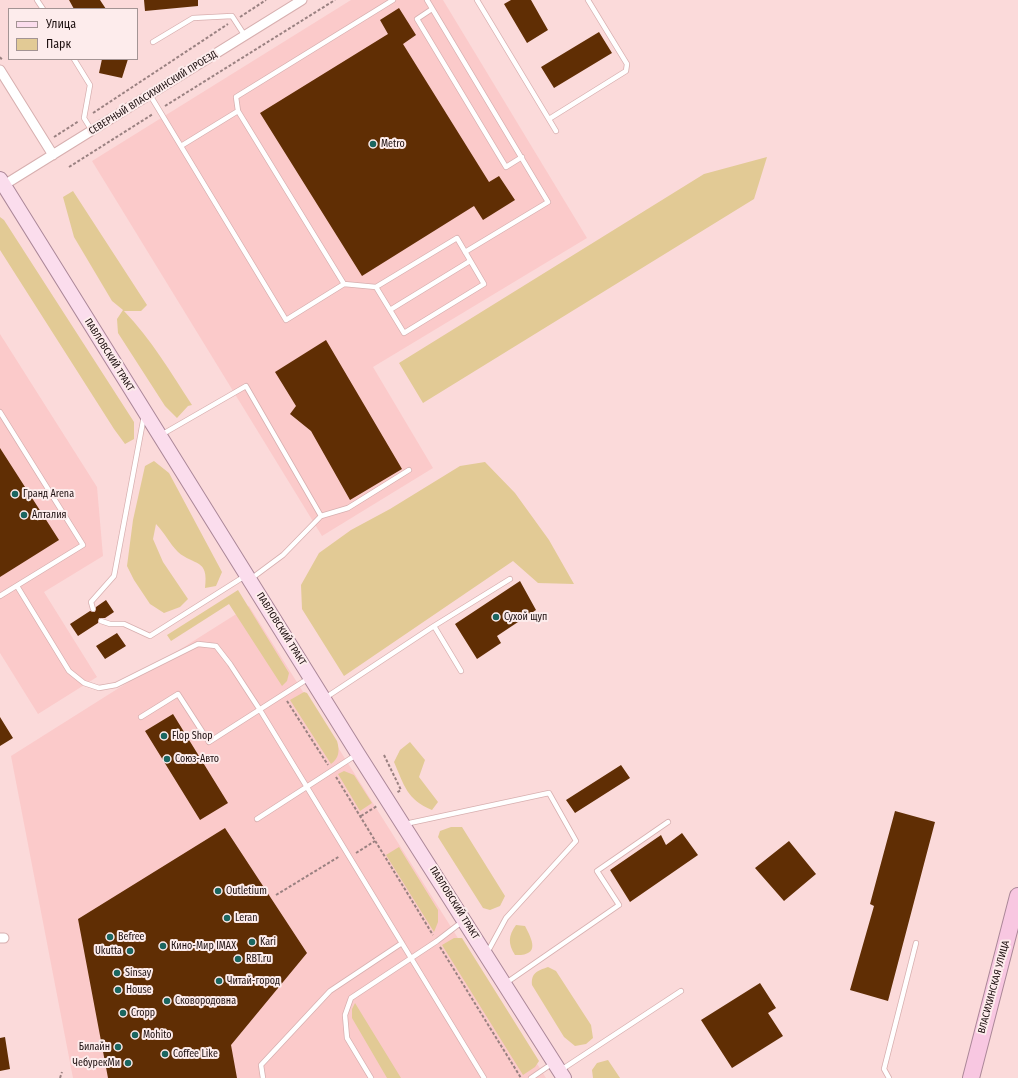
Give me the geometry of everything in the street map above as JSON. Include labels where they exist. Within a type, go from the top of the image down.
[{"type":"highway","name":"ВЛАСИХИНСКАЯ УЛИЦА","points":[[971,1078],[1018,896]]},
{"type":"main road","name":"ПАВЛОВСКИЙ ТРАКТ","points":[[1,184],[358,754],[404,824],[559,1071]]},
{"type":"street","name":"СЕВЕРНЫЙ ВЛАСИХИНСКИЙ ПРОЕЗД","points":[[1,184],[53,155],[302,0]]},
{"type":"street","points":[[0,70],[53,155]]},
{"type":"lane","points":[[344,284],[238,111],[236,97],[393,0]]},
{"type":"lane","points":[[427,0],[548,202],[465,252]]},
{"type":"lane","points":[[477,0],[556,130]]},
{"type":"lane","points":[[549,118],[626,71],[627,64],[588,0]]},
{"type":"lane","points":[[432,9],[417,19],[506,167],[522,158]]},
{"type":"lane","points":[[153,42],[193,18],[232,16],[245,36]]},
{"type":"lane","points":[[75,60],[90,86],[84,118],[92,131]]},
{"type":"lane","points":[[150,95],[286,320],[344,284],[376,287],[457,238],[484,284],[404,333],[376,287]]},
{"type":"lane","points":[[181,146],[238,111]]},
{"type":"lane","points":[[390,310],[470,261]]},
{"type":"lane","points":[[159,436],[246,386],[321,516]]},
{"type":"lane","points":[[0,412],[83,545],[0,596]]},
{"type":"lane","points":[[93,609],[91,602],[114,576],[144,412]]},
{"type":"lane","points":[[101,621],[110,624],[124,624],[150,636],[283,555],[321,516],[348,508],[410,470]]},
{"type":"lane","points":[[324,699],[434,626],[510,579]]},
{"type":"lane","points":[[17,586],[69,671],[84,683],[99,688],[116,685],[198,644],[216,646],[230,664],[260,710],[484,1078]]},
{"type":"lane","points":[[434,626],[461,671]]},
{"type":"lane","points":[[141,717],[178,694],[209,742],[311,677]]},
{"type":"lane","points":[[257,819],[358,754]]},
{"type":"lane","points":[[404,824],[549,793],[576,841],[506,918],[486,955]]},
{"type":"lane","points":[[504,984],[619,905],[597,871],[668,822]]},
{"type":"lane","points":[[371,1078],[348,1038],[345,1015],[351,998],[437,941],[464,920]]},
{"type":"lane","points":[[263,1078],[261,1065],[330,991],[402,943]]},
{"type":"lane","points":[[889,1078],[884,1069],[916,943]]},
{"type":"lane","points":[[531,1078],[559,1071],[681,991]]},
{"type":"path","points":[[52,139],[266,0]]},
{"type":"path","points":[[69,167],[335,0]]},
{"type":"path","points":[[284,695],[521,1078]]},
{"type":"path","points":[[276,895],[346,852],[352,855],[375,841]]},
{"type":"path","points":[[60,1078],[62,1072]]},
{"type":"shaded area","points":[[351,0],[443,0],[587,238],[373,367],[433,468],[322,536],[92,161]]},
{"type":"shaded area","points":[[0,334],[97,487],[103,556],[44,592],[97,677],[38,714],[0,653]]},
{"type":"shaded area","points":[[249,606],[546,1078],[73,1078],[11,756]]},
{"type":"green space","points":[[767,157],[754,199],[423,403],[399,363],[704,174]]},
{"type":"green space","points":[[73,191],[147,305],[141,311],[124,311],[152,345],[192,405],[188,406],[177,418],[165,406],[118,333],[117,319],[123,310],[112,301],[74,237],[63,197]]},
{"type":"green space","points":[[0,217],[4,220],[134,422],[134,439],[125,444],[114,429],[0,250]]},
{"type":"green space","points":[[154,461],[169,473],[222,572],[216,586],[205,588],[206,578],[202,567],[178,552],[156,524],[153,539],[163,562],[188,599],[180,607],[164,613],[150,604],[134,580],[127,566],[133,520],[145,466]]},
{"type":"green space","points":[[485,462],[515,493],[549,540],[574,584],[538,583],[513,561],[344,676],[302,609],[301,585],[319,553],[351,530],[390,509],[460,466]]},
{"type":"green space","points":[[238,590],[289,673],[287,681],[282,686],[229,604],[171,641],[167,635]]},
{"type":"green space","points":[[304,692],[307,693],[337,741],[338,754],[336,759],[331,764],[290,700]]},
{"type":"green space","points":[[410,742],[425,760],[419,777],[438,802],[432,810],[417,802],[407,791],[394,762],[400,750]]},
{"type":"green space","points":[[344,771],[354,775],[372,803],[360,811],[338,774]]},
{"type":"green space","points":[[451,827],[462,827],[505,896],[500,906],[490,910],[483,908],[438,837],[440,831]]},
{"type":"green space","points":[[399,847],[438,910],[438,922],[434,932],[386,855]]},
{"type":"green space","points":[[516,925],[525,926],[532,942],[531,950],[523,955],[515,955],[510,944],[510,936]]},
{"type":"green space","points":[[454,938],[462,938],[539,1061],[535,1067],[523,1075],[442,945]]},
{"type":"green space","points":[[548,967],[556,971],[591,1025],[593,1038],[586,1044],[575,1046],[564,1037],[532,985],[534,975]]},
{"type":"green space","points":[[355,1003],[401,1078],[387,1078],[352,1018],[352,1009]]},
{"type":"green space","points":[[608,1060],[620,1078],[593,1078],[592,1070],[597,1063]]},
{"type":"building","points":[[69,0],[100,0],[105,8],[73,8]]},
{"type":"building","points":[[144,0],[198,0],[198,6],[145,11]]},
{"type":"building","points":[[511,0],[531,0],[548,30],[527,43],[504,4]]},
{"type":"building","name":"Metro","points":[[399,8],[416,35],[403,44],[489,182],[499,176],[515,200],[483,220],[474,206],[362,276],[260,113],[388,34],[380,20]]},
{"type":"building","points":[[599,32],[612,53],[554,88],[541,67]]},
{"type":"building","points":[[102,60],[128,60],[122,78],[99,73]]},
{"type":"building","points":[[326,340],[402,469],[350,500],[311,431],[290,414],[296,406],[275,372]]},
{"type":"building","name":"Гранд Arena","points":[[0,448],[59,540],[0,577]]},
{"type":"building","name":"Сухой щуп","points":[[520,581],[536,610],[497,636],[501,643],[477,659],[455,624]]},
{"type":"building","points":[[106,600],[114,612],[105,618],[99,618],[98,623],[78,636],[70,624],[90,611],[95,612],[96,607]]},
{"type":"building","points":[[117,633],[126,646],[105,659],[96,646]]},
{"type":"building","points":[[173,714],[228,803],[200,820],[145,731]]},
{"type":"building","points":[[0,717],[13,738],[0,746]]},
{"type":"building","points":[[621,765],[630,778],[575,813],[566,800]]},
{"type":"building","points":[[895,811],[935,822],[888,1001],[850,990],[874,906],[870,904]]},
{"type":"building","points":[[225,828],[307,953],[231,1045],[237,1078],[108,1078],[78,919]]},
{"type":"building","points":[[682,833],[698,855],[630,902],[610,870],[661,835],[666,845]]},
{"type":"building","points":[[789,841],[816,874],[784,901],[755,868]]},
{"type":"building","points":[[760,983],[776,1008],[768,1013],[783,1036],[732,1068],[701,1020]]},
{"type":"building","points":[[5,1037],[10,1069],[0,1071],[0,1038]]},
{"type":"place","name":"Metro","points":[[373,144]]},
{"type":"place","name":"Гранд Arena","points":[[15,494]]},
{"type":"place","name":"Алталия","points":[[24,515]]},
{"type":"place","name":"Сухой щуп","points":[[496,617]]},
{"type":"place","name":"Flop Shop","points":[[164,736]]},
{"type":"place","name":"Союз-Авто","points":[[167,759]]},
{"type":"place","name":"Outletium","points":[[218,891]]},
{"type":"place","name":"Leran","points":[[227,918]]},
{"type":"place","name":"Befree","points":[[110,937]]},
{"type":"place","name":"Kari","points":[[252,942]]},
{"type":"place","name":"Кино-Мир IMAX","points":[[163,946]]},
{"type":"place","name":"Ukutta","points":[[130,951]]},
{"type":"place","name":"RBT.ru","points":[[238,959]]},
{"type":"place","name":"Sinsay","points":[[117,973]]},
{"type":"place","name":"Читай-город","points":[[219,981]]},
{"type":"place","name":"House","points":[[118,990]]},
{"type":"place","name":"Сковородовна","points":[[167,1001]]},
{"type":"place","name":"Cropp","points":[[123,1013]]},
{"type":"place","name":"Mohito","points":[[135,1035]]},
{"type":"place","name":"Билайн","points":[[118,1047]]},
{"type":"place","name":"Coffee Like","points":[[165,1054]]},
{"type":"place","name":"ЧебурекМи","points":[[128,1063]]}]
